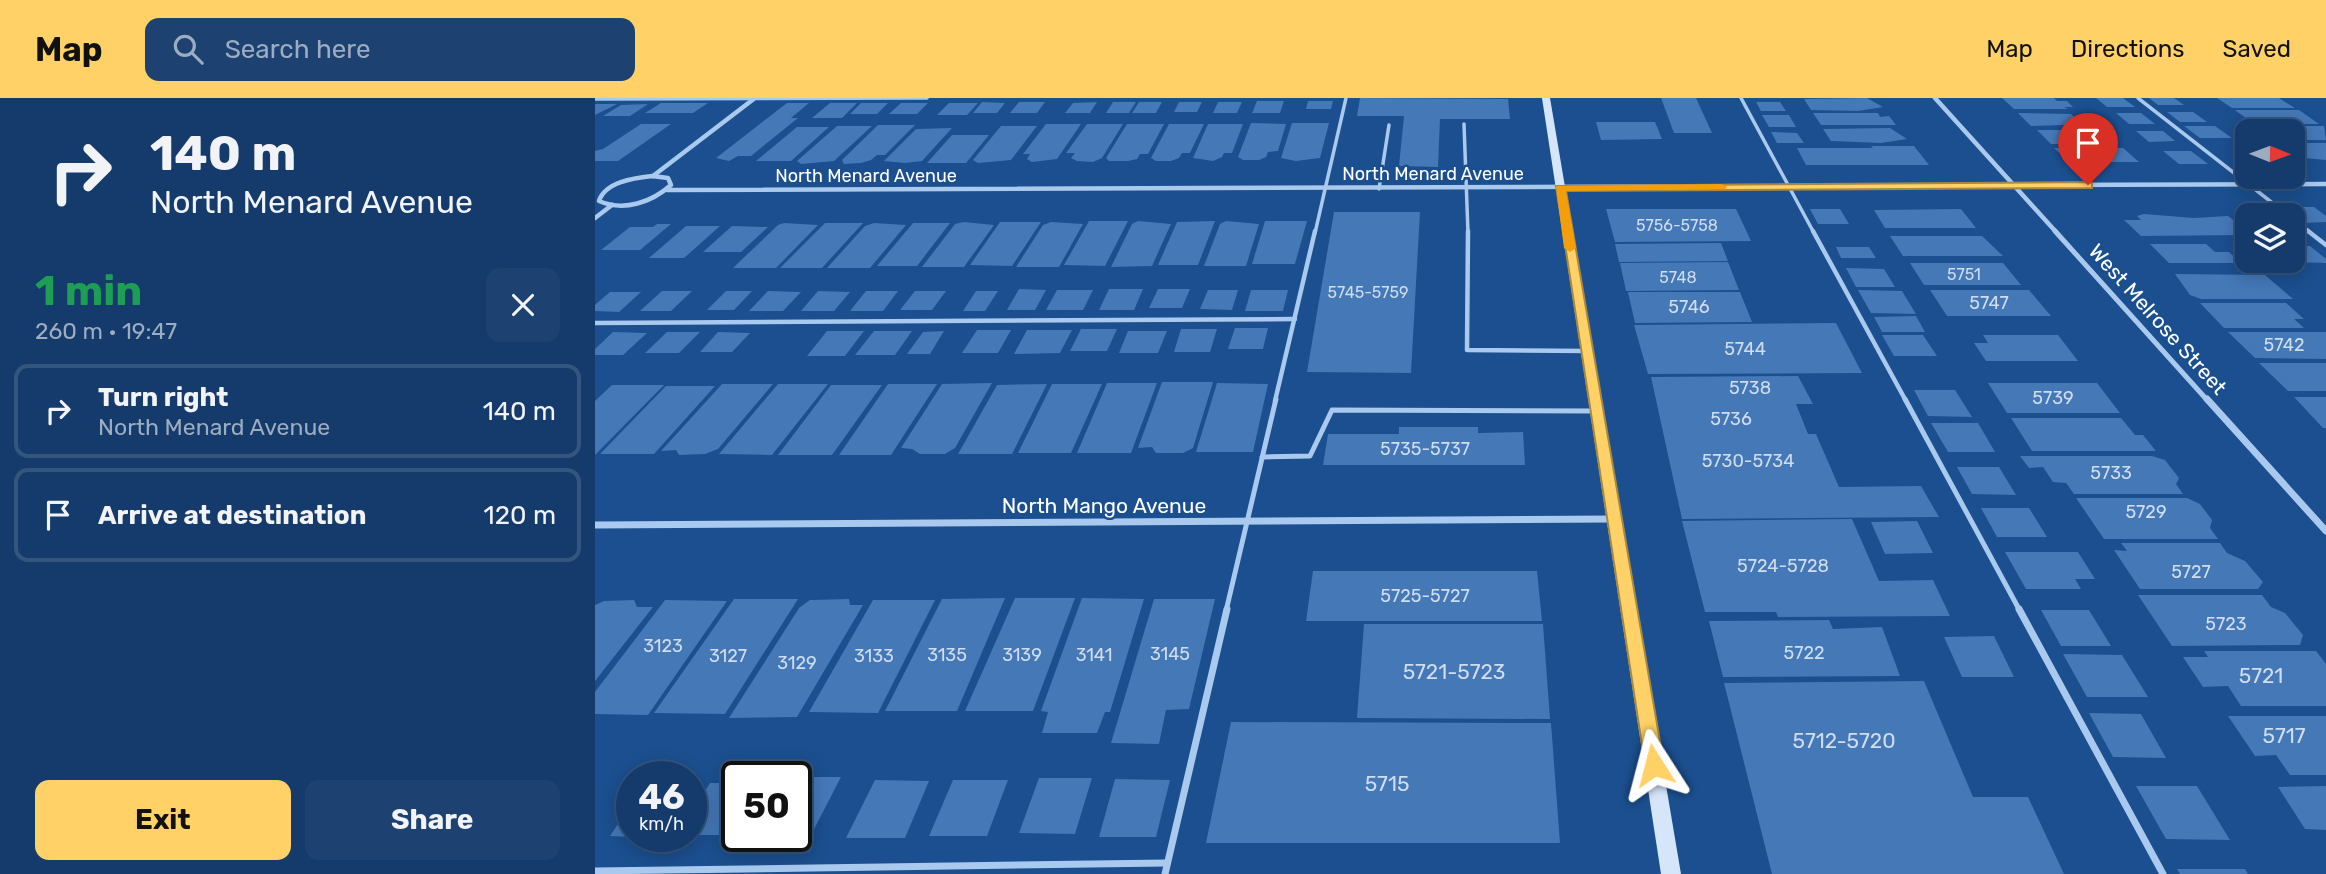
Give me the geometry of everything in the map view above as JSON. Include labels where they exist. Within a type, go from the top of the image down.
[{"type":"main road","points":[[1546,98],[1671,874]]},
{"type":"street","points":[[652,176],[755,98]]},
{"type":"street","name":"West Melrose Street","points":[[1935,98],[2326,531]]},
{"type":"street","points":[[595,190],[605,190],[630,180],[652,176],[671,181],[667,190],[648,200],[612,205],[599,201],[605,190]]},
{"type":"street","name":"North Menard Avenue","points":[[2305,184],[2326,184]]},
{"type":"street","name":"North Menard Avenue","points":[[667,190],[2235,185]]},
{"type":"street","points":[[595,218],[612,205]]},
{"type":"street","name":"North Mango Avenue","points":[[595,525],[1614,519]]},
{"type":"lane","points":[[595,99],[927,98]]},
{"type":"lane","points":[[1165,874],[1346,98]]},
{"type":"lane","points":[[1741,98],[2163,874]]},
{"type":"lane","points":[[2138,98],[2235,174]]},
{"type":"lane","points":[[1464,124],[1468,188],[1467,350],[1587,351]]},
{"type":"lane","points":[[1379,188],[1389,125]]},
{"type":"lane","points":[[2254,189],[2272,203]]},
{"type":"lane","points":[[2305,228],[2326,245]]},
{"type":"lane","points":[[595,323],[1295,319]]},
{"type":"lane","points":[[1262,457],[1310,456],[1332,410],[1596,411]]},
{"type":"lane","points":[[595,871],[1167,863]]},
{"type":"building","points":[[1360,98],[1508,99],[1510,119],[1440,119],[1438,167],[1399,166],[1404,116],[1357,116]]},
{"type":"building","points":[[1661,98],[1696,98],[1712,133],[1674,133]]},
{"type":"building","points":[[1867,98],[1883,107],[1858,111],[1811,110],[1804,99]]},
{"type":"building","points":[[2002,98],[2054,98],[2057,101],[2067,101],[2073,107],[2014,109]]},
{"type":"building","points":[[2096,98],[2123,98],[2135,107],[2107,107]]},
{"type":"building","points":[[2149,98],[2174,98],[2184,105],[2158,105]]},
{"type":"building","points":[[2217,98],[2279,98],[2295,108],[2232,108]]},
{"type":"building","points":[[1257,101],[1284,101],[1280,113],[1252,113]]},
{"type":"building","points":[[1308,101],[1333,101],[1331,109],[1306,109]]},
{"type":"building","points":[[982,102],[1005,103],[997,113],[973,113]]},
{"type":"building","points":[[1019,102],[1045,102],[1037,113],[1010,113]]},
{"type":"building","points":[[1097,102],[1090,113],[1065,113],[1073,103]]},
{"type":"building","points":[[1113,102],[1136,102],[1129,113],[1106,113]]},
{"type":"building","points":[[1139,102],[1162,102],[1156,113],[1132,113]]},
{"type":"building","points":[[1179,102],[1202,102],[1197,112],[1174,112]]},
{"type":"building","points":[[1218,102],[1242,102],[1237,113],[1213,113]]},
{"type":"building","points":[[1756,102],[1780,102],[1786,111],[1761,111]]},
{"type":"building","points":[[661,103],[708,103],[693,113],[645,113]]},
{"type":"building","points":[[787,103],[809,103],[791,118],[798,118],[751,156],[738,156],[729,161],[716,158]]},
{"type":"building","points":[[830,103],[857,103],[842,118],[812,118]]},
{"type":"building","points":[[861,103],[888,103],[877,114],[850,114]]},
{"type":"building","points":[[901,103],[928,103],[917,114],[889,114]]},
{"type":"building","points":[[949,103],[978,103],[967,115],[937,115]]},
{"type":"building","points":[[595,104],[617,104],[595,115]]},
{"type":"building","points":[[648,104],[630,116],[603,116],[621,105]]},
{"type":"building","points":[[2235,110],[2299,110],[2319,124],[2305,124],[2305,119],[2247,119]]},
{"type":"building","points":[[2167,112],[2193,112],[2207,122],[2180,122]]},
{"type":"building","points":[[1813,113],[1878,113],[1880,117],[1889,116],[1896,125],[1821,125]]},
{"type":"building","points":[[2018,113],[2071,114],[2075,118],[2087,118],[2093,124],[2031,126]]},
{"type":"building","points":[[2116,113],[2141,113],[2155,124],[2129,124]]},
{"type":"building","points":[[1762,115],[1789,115],[1796,127],[1769,127]]},
{"type":"building","points":[[1596,122],[1655,122],[1662,139],[1601,140]]},
{"type":"building","points":[[1251,123],[1286,124],[1278,151],[1268,152],[1266,157],[1259,160],[1243,160],[1238,157]]},
{"type":"building","points":[[1292,123],[1329,123],[1320,158],[1296,161],[1281,158]]},
{"type":"building","points":[[641,124],[671,124],[618,161],[595,161],[595,151],[603,149]]},
{"type":"building","points":[[1046,124],[1081,124],[1057,159],[1032,162],[1027,159],[1030,154],[1023,154]]},
{"type":"building","points":[[1087,124],[1123,124],[1102,158],[1093,162],[1077,161],[1071,158],[1075,153],[1066,153]]},
{"type":"building","points":[[1127,124],[1164,124],[1148,154],[1140,154],[1137,159],[1128,161],[1109,161],[1106,158]]},
{"type":"building","points":[[1169,124],[1204,124],[1190,153],[1182,153],[1179,158],[1171,161],[1156,161],[1151,158]]},
{"type":"building","points":[[1208,124],[1243,124],[1232,153],[1224,153],[1213,161],[1193,158]]},
{"type":"building","points":[[878,125],[915,125],[885,155],[877,155],[861,163],[844,164],[842,160]]},
{"type":"building","points":[[837,126],[872,126],[834,161],[801,164],[797,161]]},
{"type":"building","points":[[1001,126],[1037,126],[1011,160],[978,163],[973,160]]},
{"type":"building","points":[[2184,126],[2215,126],[2232,138],[2200,138]]},
{"type":"building","points":[[2305,126],[2324,126],[2326,140],[2305,140]]},
{"type":"building","points":[[797,127],[829,127],[791,161],[756,161]]},
{"type":"building","points":[[952,128],[922,161],[884,161],[916,129]]},
{"type":"building","points":[[1890,128],[1907,139],[1881,143],[1831,141],[1823,129]]},
{"type":"building","points":[[2037,130],[2090,130],[2106,144],[2051,144]]},
{"type":"building","points":[[2136,131],[2163,131],[2175,141],[2149,142]]},
{"type":"building","points":[[1771,132],[1797,133],[1804,143],[1777,143]]},
{"type":"building","points":[[952,135],[989,135],[966,163],[927,163]]},
{"type":"building","points":[[2305,143],[2326,143],[2326,160],[2305,158]]},
{"type":"building","points":[[1871,146],[1914,146],[1929,165],[1806,165],[1797,148],[1873,148]]},
{"type":"building","points":[[2054,148],[2123,148],[2139,162],[2069,162]]},
{"type":"building","points":[[2163,151],[2191,151],[2208,164],[2179,164]]},
{"type":"building","points":[[2305,207],[2314,207],[2326,216],[2326,222],[2306,223]]},
{"type":"building","points":[[1606,209],[1736,209],[1751,241],[1615,242]]},
{"type":"building","points":[[1810,209],[1840,209],[1849,224],[1818,224]]},
{"type":"building","points":[[1961,209],[1976,228],[1885,228],[1874,210]]},
{"type":"building","points":[[1334,212],[1420,212],[1411,373],[1307,372]]},
{"type":"building","points":[[2137,216],[2228,216],[2235,222],[2235,235],[2141,236],[2124,220],[2141,220]]},
{"type":"building","points":[[1089,221],[1128,221],[1105,266],[1064,265]]},
{"type":"building","points":[[1138,221],[1171,224],[1152,266],[1111,267],[1132,224]]},
{"type":"building","points":[[1215,221],[1198,265],[1158,265],[1177,222]]},
{"type":"building","points":[[1226,221],[1259,224],[1246,266],[1204,266],[1220,224]]},
{"type":"building","points":[[1265,221],[1307,221],[1295,264],[1252,264]]},
{"type":"building","points":[[964,222],[994,225],[964,267],[922,267],[955,224]]},
{"type":"building","points":[[1000,222],[1041,222],[1012,266],[970,265]]},
{"type":"building","points":[[1051,222],[1083,224],[1059,267],[1016,267],[1043,225]]},
{"type":"building","points":[[825,223],[863,223],[822,268],[780,268]]},
{"type":"building","points":[[874,223],[906,225],[870,268],[827,268],[865,226]]},
{"type":"building","points":[[913,223],[950,223],[917,266],[877,266]]},
{"type":"building","points":[[657,224],[671,224],[640,250],[601,250],[630,227],[653,227]]},
{"type":"building","points":[[778,225],[818,225],[776,268],[733,268]]},
{"type":"building","points":[[686,226],[720,226],[684,258],[649,258]]},
{"type":"building","points":[[732,226],[768,227],[741,252],[703,252]]},
{"type":"building","points":[[1890,236],[1982,236],[2003,256],[1903,256]]},
{"type":"building","points":[[1721,243],[1728,261],[1619,262],[1615,244]]},
{"type":"building","points":[[2150,244],[2206,244],[2215,252],[2229,252],[2235,258],[2235,263],[2169,263]]},
{"type":"building","points":[[2305,246],[2310,246],[2326,259],[2326,263],[2305,262]]},
{"type":"building","points":[[1836,247],[1869,247],[1876,258],[1841,258]]},
{"type":"building","points":[[1728,262],[1739,290],[1626,291],[1620,263]]},
{"type":"building","points":[[1910,263],[2003,263],[2021,285],[1924,285]]},
{"type":"building","points":[[1846,268],[1884,269],[1895,287],[1856,287]]},
{"type":"building","points":[[2175,274],[2265,275],[2293,299],[2201,299],[2190,295]]},
{"type":"building","points":[[1019,289],[1046,290],[1035,310],[1007,310]]},
{"type":"building","points":[[1109,289],[1143,289],[1134,310],[1099,310]]},
{"type":"building","points":[[1158,289],[1190,289],[1182,308],[1149,308]]},
{"type":"building","points":[[1057,290],[1093,290],[1083,310],[1046,310]]},
{"type":"building","points":[[1208,290],[1238,290],[1232,310],[1200,309]]},
{"type":"building","points":[[1251,290],[1288,290],[1283,311],[1245,311]]},
{"type":"building","points":[[1858,290],[1902,291],[1916,314],[1871,313]]},
{"type":"building","points":[[1930,290],[2029,290],[2051,316],[1947,316]]},
{"type":"building","points":[[662,291],[692,291],[671,311],[640,311]]},
{"type":"building","points":[[726,291],[752,291],[734,310],[707,310]]},
{"type":"building","points":[[768,291],[801,292],[783,311],[749,311]]},
{"type":"building","points":[[818,291],[850,292],[834,311],[801,311]]},
{"type":"building","points":[[866,291],[898,291],[883,311],[850,311]]},
{"type":"building","points":[[915,291],[946,291],[932,310],[900,310]]},
{"type":"building","points":[[976,291],[998,291],[985,311],[963,311]]},
{"type":"building","points":[[610,292],[641,292],[619,312],[595,311],[595,305]]},
{"type":"building","points":[[1628,292],[1740,292],[1752,322],[1635,323]]},
{"type":"building","points":[[2200,303],[2286,303],[2304,319],[2294,319],[2304,328],[2224,328]]},
{"type":"building","points":[[1916,316],[1925,332],[1882,332],[1874,317]]},
{"type":"building","points":[[1836,323],[1862,373],[1648,374],[1634,325]]},
{"type":"building","points":[[1235,328],[1268,328],[1263,349],[1228,349]]},
{"type":"building","points":[[1081,329],[1117,329],[1107,351],[1070,351]]},
{"type":"building","points":[[1181,329],[1217,329],[1210,352],[1174,352]]},
{"type":"building","points":[[977,330],[1011,330],[998,353],[962,353]]},
{"type":"building","points":[[1027,330],[1072,330],[1060,353],[1014,354]]},
{"type":"building","points":[[827,331],[864,331],[845,356],[807,356]]},
{"type":"building","points":[[874,331],[912,331],[895,355],[855,355]]},
{"type":"building","points":[[944,331],[930,354],[907,354],[923,332]]},
{"type":"building","points":[[1128,331],[1167,331],[1158,353],[1119,353]]},
{"type":"building","points":[[613,332],[647,333],[623,355],[595,355],[595,349]]},
{"type":"building","points":[[667,332],[700,332],[679,353],[645,353]]},
{"type":"building","points":[[718,332],[750,333],[732,352],[700,352]]},
{"type":"building","points":[[2228,332],[2326,332],[2326,359],[2255,358]]},
{"type":"building","points":[[1882,335],[1923,335],[1937,356],[1894,356]]},
{"type":"building","points":[[1983,335],[2058,335],[2078,361],[1986,361],[1974,343],[1988,343]]},
{"type":"building","points":[[2259,363],[2326,363],[2326,391],[2288,391]]},
{"type":"building","points":[[1798,376],[1813,404],[1796,404],[1808,434],[1816,434],[1839,487],[1921,486],[1939,517],[1682,519],[1651,377]]},
{"type":"building","points":[[1162,382],[1213,382],[1193,448],[1183,453],[1156,453],[1152,447],[1138,448]]},
{"type":"building","points":[[992,383],[955,448],[945,454],[920,454],[912,449],[901,448],[942,384]]},
{"type":"building","points":[[1107,383],[1157,383],[1131,453],[1077,453]]},
{"type":"building","points":[[1217,383],[1268,384],[1253,452],[1196,452]]},
{"type":"building","points":[[1988,383],[2097,383],[2120,413],[2007,413]]},
{"type":"building","points":[[722,384],[773,384],[718,449],[705,454],[679,455],[676,450],[661,451]]},
{"type":"building","points":[[778,384],[828,384],[772,455],[719,454]]},
{"type":"building","points":[[888,384],[937,384],[891,455],[839,455]]},
{"type":"building","points":[[1047,384],[1012,454],[958,454],[997,385]]},
{"type":"building","points":[[1052,384],[1102,384],[1071,453],[1018,453]]},
{"type":"building","points":[[612,385],[664,385],[595,455],[595,401]]},
{"type":"building","points":[[831,385],[882,385],[832,455],[778,455]]},
{"type":"building","points":[[666,386],[715,386],[654,454],[600,454]]},
{"type":"building","points":[[1914,390],[1955,390],[1972,417],[1928,416]]},
{"type":"building","points":[[2294,397],[2326,397],[2326,428],[2323,428]]},
{"type":"building","points":[[2011,418],[2121,418],[2135,435],[2143,435],[2156,451],[2032,451]]},
{"type":"building","points":[[1931,423],[1978,423],[1995,452],[1948,452]]},
{"type":"building","points":[[1399,427],[1478,427],[1478,433],[1523,432],[1525,465],[1323,465],[1328,434],[1399,434]]},
{"type":"building","points":[[2020,456],[2152,456],[2165,460],[2179,478],[2176,484],[2183,494],[2074,494],[2066,483],[2053,482],[2043,467],[2029,468]]},
{"type":"building","points":[[1957,467],[1999,467],[2016,495],[1972,494]]},
{"type":"building","points":[[2076,498],[2187,498],[2200,504],[2212,520],[2210,528],[2218,539],[2104,539]]},
{"type":"building","points":[[1981,508],[2029,508],[2047,537],[1997,537]]},
{"type":"building","points":[[1852,519],[1879,581],[1933,580],[1950,616],[1778,617],[1776,612],[1705,612],[1682,521]]},
{"type":"building","points":[[1917,521],[1933,553],[1885,554],[1871,522]]},
{"type":"building","points":[[2121,543],[2220,543],[2227,553],[2245,561],[2263,582],[2258,589],[2140,589],[2114,550],[2127,551]]},
{"type":"building","points":[[2005,552],[2078,552],[2095,579],[2075,579],[2081,589],[2026,589]]},
{"type":"building","points":[[1313,571],[1537,571],[1542,621],[1306,621]]},
{"type":"building","points":[[2138,595],[2262,595],[2271,607],[2285,613],[2303,635],[2300,645],[2172,646]]},
{"type":"building","points":[[1005,598],[957,711],[885,711],[942,599]]},
{"type":"building","points":[[1015,598],[1075,598],[1033,711],[965,711]]},
{"type":"building","points":[[1082,598],[1144,599],[1110,712],[1105,712],[1097,733],[1042,733],[1048,712],[1041,711]]},
{"type":"building","points":[[734,599],[798,599],[725,714],[654,713]]},
{"type":"building","points":[[849,599],[850,605],[863,605],[797,717],[729,718],[799,608],[810,600]]},
{"type":"building","points":[[1154,599],[1215,599],[1189,709],[1166,710],[1159,744],[1111,743]]},
{"type":"building","points":[[634,600],[637,607],[653,607],[595,681],[595,605],[604,601]]},
{"type":"building","points":[[665,600],[727,601],[648,715],[595,714],[595,692]]},
{"type":"building","points":[[873,600],[935,600],[878,713],[809,712]]},
{"type":"building","points":[[2041,610],[2089,610],[2111,646],[2061,646]]},
{"type":"building","points":[[1829,620],[1833,629],[1882,627],[1900,676],[1723,677],[1709,621]]},
{"type":"building","points":[[1364,624],[1543,624],[1550,719],[1357,718]]},
{"type":"building","points":[[1994,636],[2014,677],[1962,677],[1944,637]]},
{"type":"building","points":[[2204,651],[2316,651],[2326,664],[2326,706],[2241,706],[2228,686],[2203,687],[2183,657],[2208,657]]},
{"type":"building","points":[[2063,654],[2122,655],[2148,697],[2087,697]]},
{"type":"building","points":[[1924,681],[1973,797],[2028,797],[2064,874],[1772,874],[1724,683]]},
{"type":"building","points":[[2089,713],[2141,714],[2166,758],[2113,757]]},
{"type":"building","points":[[2228,716],[2326,716],[2326,775],[2290,775],[2276,755],[2255,756]]},
{"type":"building","points":[[1231,722],[1551,723],[1560,843],[1206,843]]},
{"type":"building","points":[[812,777],[841,777],[812,833]]},
{"type":"building","points":[[1039,778],[1092,778],[1075,834],[1019,833]]},
{"type":"building","points":[[1115,779],[1170,780],[1156,837],[1099,837]]},
{"type":"building","points":[[875,780],[929,781],[905,838],[846,838]]},
{"type":"building","points":[[953,780],[1008,780],[987,836],[929,836]]},
{"type":"building","points":[[710,783],[721,783],[721,835],[707,835],[707,788]]},
{"type":"building","points":[[2136,786],[2197,786],[2230,840],[2166,839]]},
{"type":"building","points":[[2326,786],[2326,830],[2305,829],[2278,787]]},
{"type":"building","points":[[2177,869],[2245,869],[2248,874],[2180,874]]},
{"type":"slow traffic","points":[[1570,248],[1560,188],[1722,187]]},
{"type":"route","points":[[1654,765],[1560,188],[2088,185]]}]
